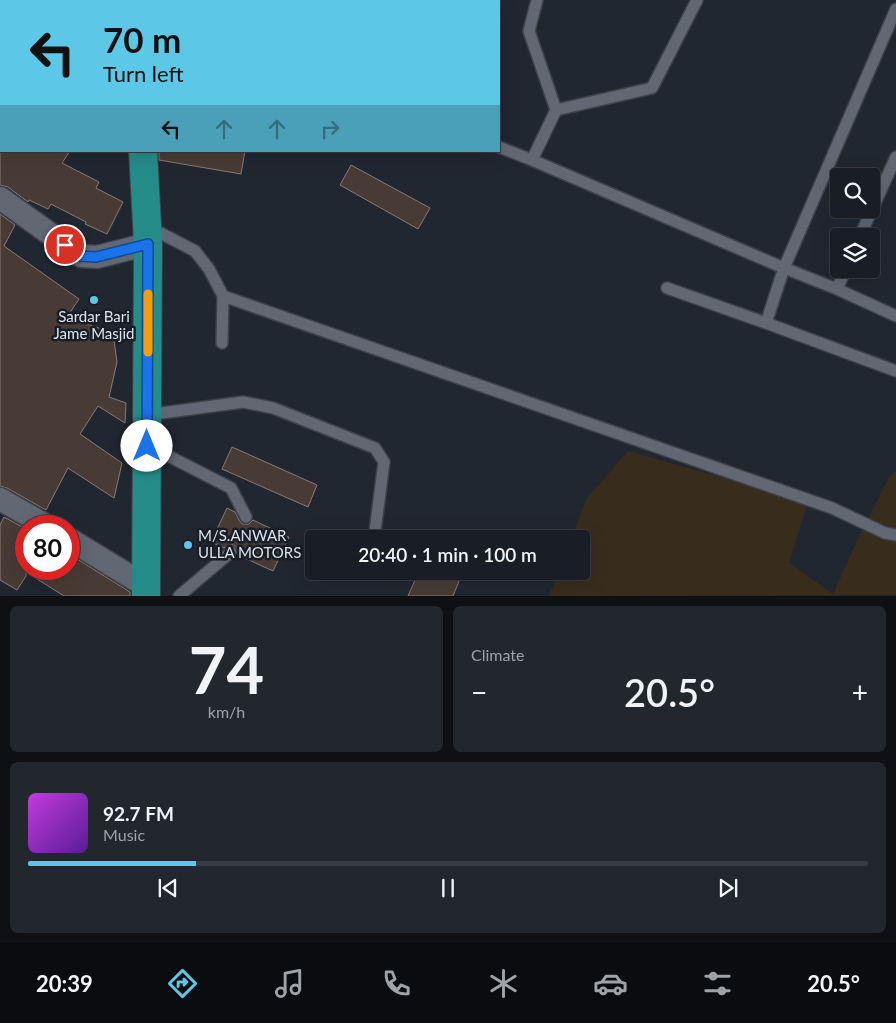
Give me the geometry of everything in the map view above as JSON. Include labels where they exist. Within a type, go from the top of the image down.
[{"type":"highway","points":[[143,152],[148,235],[146,591]]},
{"type":"street","points":[[0,198],[81,256],[96,257],[148,235]]},
{"type":"street","points":[[0,498],[29,515]]},
{"type":"street","points":[[80,546],[146,591]]},
{"type":"lane","points":[[532,160],[556,110],[529,31],[537,0]]},
{"type":"lane","points":[[556,110],[652,88],[697,0]]},
{"type":"lane","points":[[766,323],[784,268],[896,8]]},
{"type":"lane","points":[[500,147],[837,289],[896,316]]},
{"type":"lane","points":[[864,228],[896,157]]},
{"type":"lane","points":[[148,235],[195,251],[209,269],[223,296],[222,343]]},
{"type":"lane","points":[[837,289],[842,278]]},
{"type":"lane","points":[[667,288],[896,371]]},
{"type":"lane","points":[[223,296],[832,508],[885,533],[896,535]]},
{"type":"lane","points":[[147,415],[243,402],[273,408],[375,448],[384,462],[375,530]]},
{"type":"lane","points":[[147,446],[230,488],[246,517]]},
{"type":"lane","points":[[180,596],[231,552]]},
{"type":"shaded area","points":[[628,451],[808,502],[789,563],[833,594],[888,479],[896,471],[896,595],[549,596],[555,580],[590,580],[590,530],[575,530],[587,498]]},
{"type":"building","points":[[0,152],[69,152],[62,163],[99,182],[96,188],[123,202],[107,234],[85,224],[86,222],[51,204],[48,209],[29,200],[28,202],[8,187],[0,185]]},
{"type":"building","points":[[159,152],[245,152],[241,174],[159,160]]},
{"type":"building","points":[[351,165],[430,208],[418,229],[340,185]]},
{"type":"building","points":[[0,214],[15,225],[4,246],[79,299],[67,317],[113,333],[117,362],[109,397],[126,403],[125,423],[98,406],[80,434],[122,463],[114,498],[68,468],[46,510],[0,486]]},
{"type":"building","points":[[232,447],[317,485],[308,507],[222,469]]},
{"type":"building","points":[[227,508],[235,512],[242,524],[249,524],[253,520],[289,537],[273,571],[238,555],[238,550],[234,545],[224,548],[211,542]]},
{"type":"building","points":[[4,517],[15,523],[15,580],[23,580],[17,590],[0,580],[0,525]]},
{"type":"building","points":[[80,561],[130,592],[130,596],[64,596],[39,580],[80,580]]},
{"type":"building","points":[[415,580],[459,580],[453,596],[408,596]]},
{"type":"slow traffic","points":[[148,294],[148,352]]},
{"type":"place","name":"Sardar Bari Jame Masjid","points":[[94,300]]},
{"type":"place","name":"M/S.ANWAR ULLA MOTORS","points":[[188,545]]},
{"type":"route","points":[[65,245],[81,256],[96,257],[148,244],[147,446]]}]
